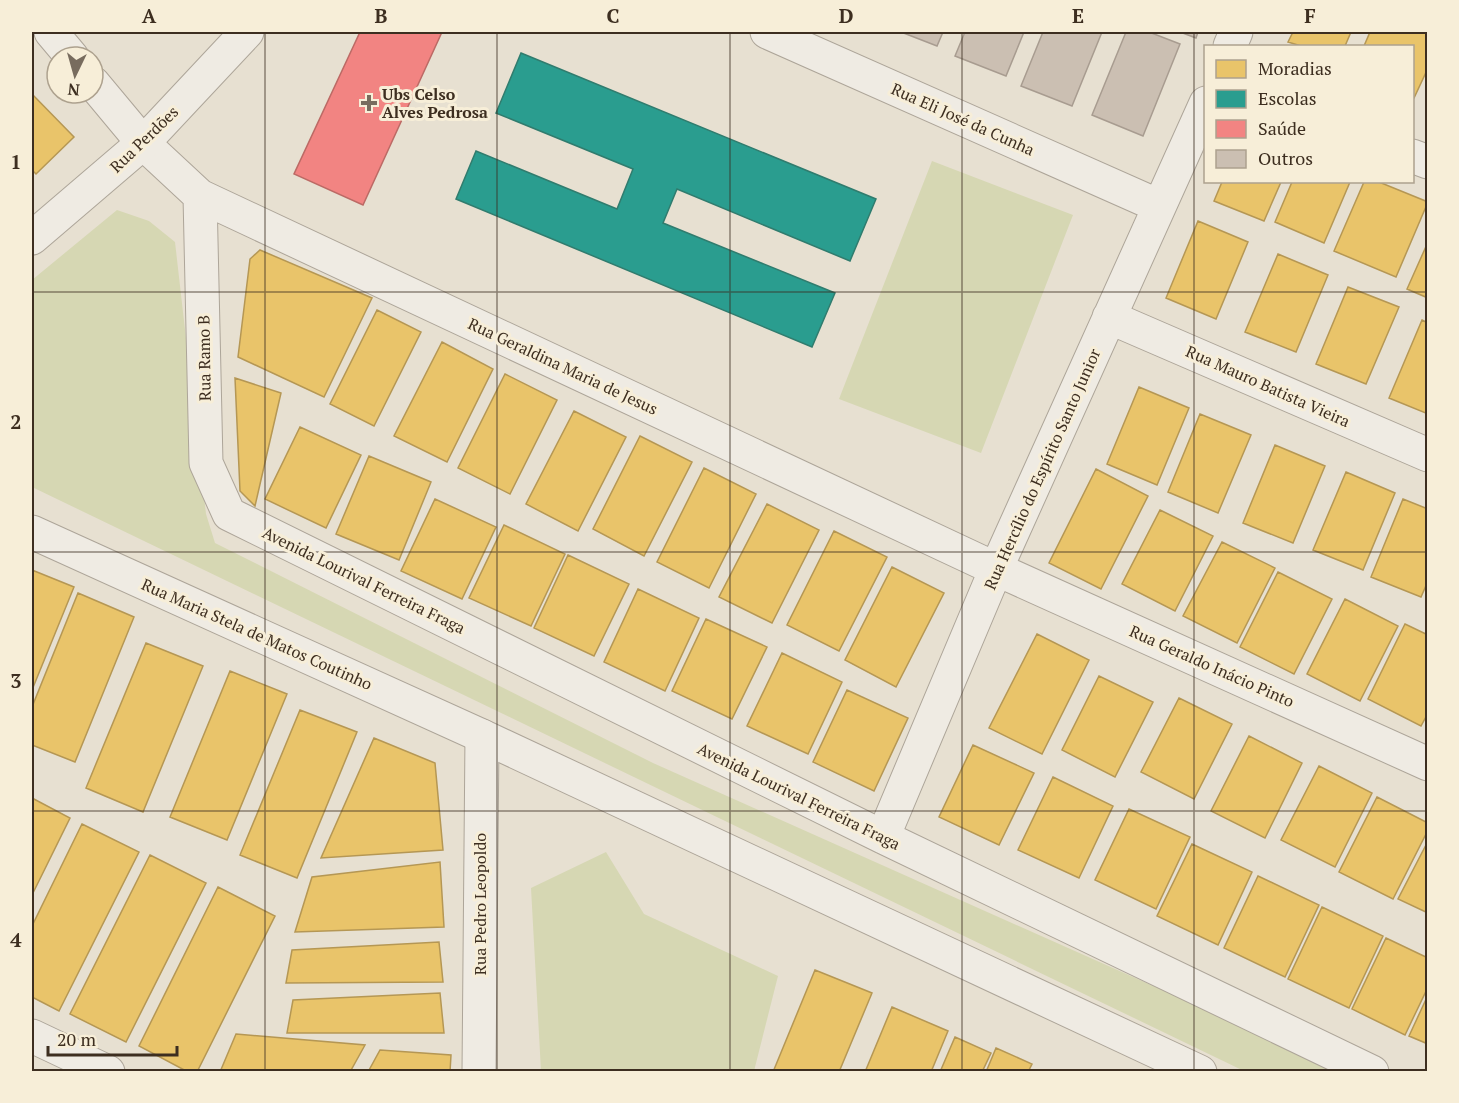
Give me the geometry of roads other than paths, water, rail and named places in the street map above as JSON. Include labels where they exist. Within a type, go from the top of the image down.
[{"type":"street","points":[[51,32],[62,45]]},
{"type":"street","name":"Rua Perdões","points":[[32,238],[143,143],[247,32]]},
{"type":"street","name":"Rua Eli José da Cunha","points":[[767,32],[1159,207]]},
{"type":"street","name":"Rua Geraldina Maria de Jesus","points":[[105,97],[143,143],[200,196],[996,569]]},
{"type":"street","name":"Rua Hercílio do Espírito Santo Junior","points":[[883,837],[996,569],[1204,107]]},
{"type":"street","points":[[1414,156],[1428,162]]},
{"type":"street","name":"Rua Ramo B","points":[[200,196],[206,464],[229,514]]},
{"type":"street","name":"Rua Mauro Batista Vieira","points":[[1109,317],[1428,455]]},
{"type":"street","name":"Avenida Lourival Ferreira Fraga","points":[[229,514],[883,837],[1372,1071]]},
{"type":"street","name":"Rua Maria Stela de Matos Coutinho","points":[[32,532],[482,736]]},
{"type":"street","name":"Rua Geraldo Inácio Pinto","points":[[996,569],[1428,764]]},
{"type":"street","points":[[482,736],[1200,1071]]},
{"type":"street","name":"Rua Pedro Leopoldo","points":[[479,1071],[482,736]]},
{"type":"street","points":[[32,1036],[108,1071]]},
{"type":"place","name":"Ubs Celso Alves Pedrosa","points":[[369,103]]}]
